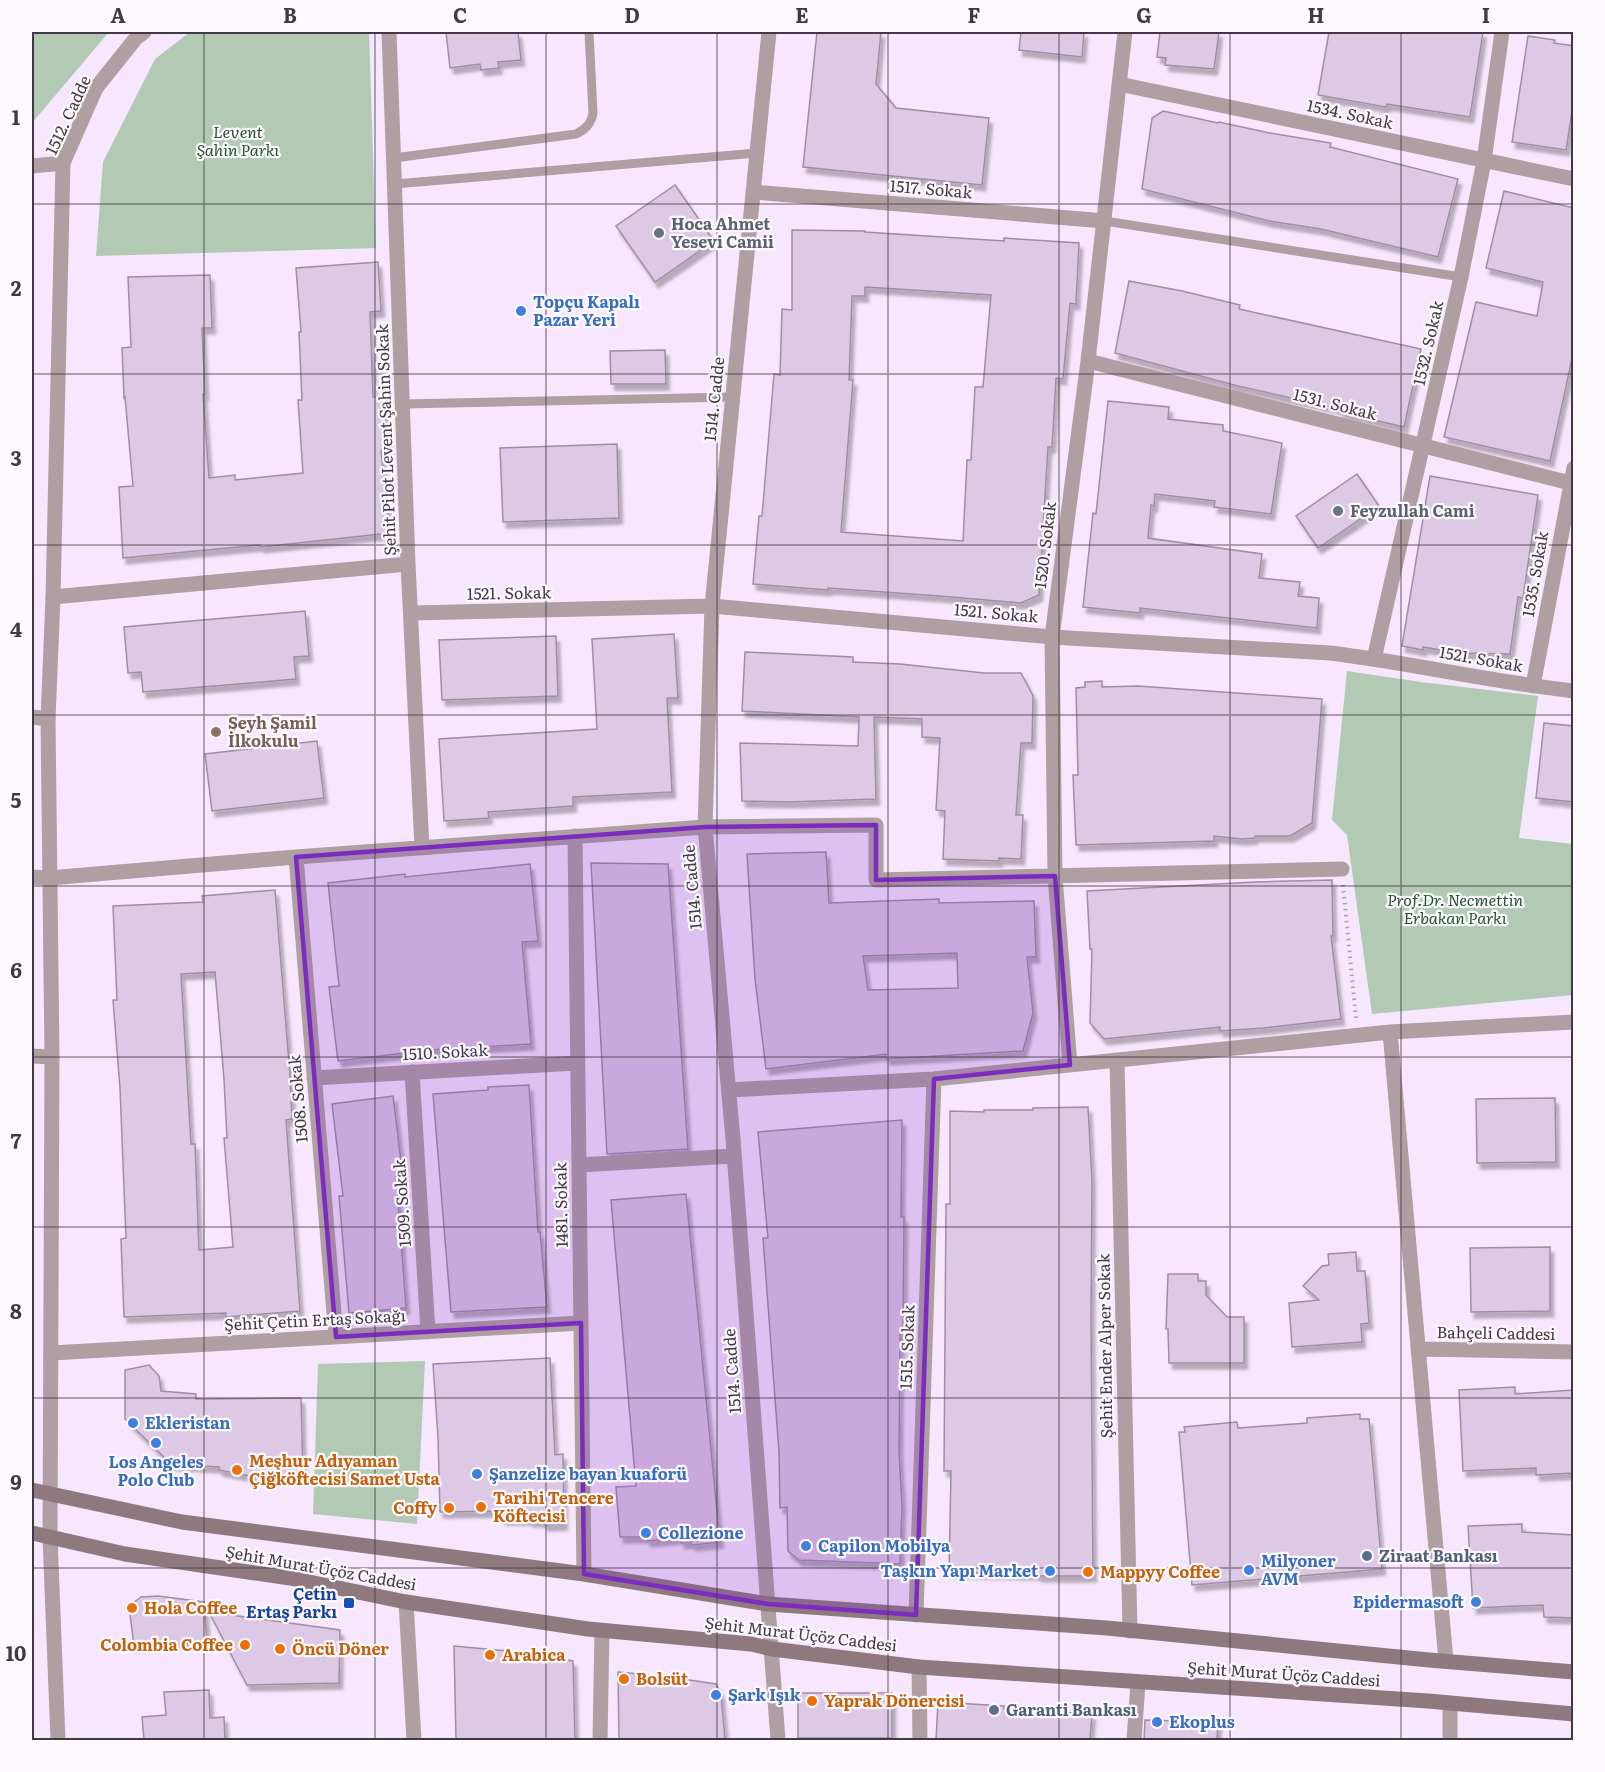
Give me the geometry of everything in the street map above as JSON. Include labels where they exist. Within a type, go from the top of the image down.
[{"type":"main road","name":"Şehit Murat Üçöz Caddesi","points":[[32,1490],[182,1522],[584,1574],[768,1604],[1130,1631],[1574,1672]]},
{"type":"main road","name":"Şehit Murat Üçöz Caddesi","points":[[32,1533],[125,1554],[290,1578],[406,1602],[602,1631],[751,1644],[772,1649],[919,1666],[1574,1714]]},
{"type":"street","name":"1512. Cadde","points":[[58,1740],[50,1537],[52,1057],[48,718],[63,163],[96,88],[136,38],[144,32]]},
{"type":"street","name":"Şehit Pilot Levent Şahin Sokak","points":[[389,32],[408,564],[422,848]]},
{"type":"street","name":"1514. Cadde","points":[[769,32],[712,606],[705,827],[729,1090],[778,1740]]},
{"type":"street","name":"1520. Sokak","points":[[1070,1065],[1055,876],[1052,637],[1105,221],[1125,32]]},
{"type":"street","name":"1532. Sokak","points":[[1374,659],[1461,277],[1484,161],[1502,32]]},
{"type":"street","name":"1534. Sokak","points":[[1119,84],[1574,179]]},
{"type":"street","points":[[32,166],[63,163]]},
{"type":"street","name":"1517. Sokak","points":[[754,192],[1105,221]]},
{"type":"street","name":"1531. Sokak","points":[[1088,361],[1423,444],[1572,478]]},
{"type":"street","name":"1535. Sokak","points":[[1533,686],[1572,478]]},
{"type":"street","points":[[53,597],[408,564]]},
{"type":"street","name":"1521. Sokak","points":[[412,613],[712,606],[1052,637],[1330,653],[1574,691]]},
{"type":"street","points":[[32,717],[48,718]]},
{"type":"street","points":[[32,877],[49,878],[705,827],[876,825],[876,880],[1342,869]]},
{"type":"street","name":"1481. Sokak","points":[[574,836],[584,1574]]},
{"type":"street","name":"1508. Sokak","points":[[296,857],[336,1337]]},
{"type":"street","points":[[729,1090],[934,1079],[1390,1032],[1574,1022]]},
{"type":"street","points":[[1390,1032],[1446,1661]]},
{"type":"street","points":[[32,1056],[52,1057]]},
{"type":"street","name":"Şehit Ender Alper Sokak","points":[[1117,1060],[1130,1631]]},
{"type":"street","name":"1510. Sokak","points":[[314,1078],[577,1063]]},
{"type":"street","name":"1509. Sokak","points":[[412,1072],[428,1332]]},
{"type":"street","name":"1515. Sokak","points":[[916,1615],[934,1079]]},
{"type":"street","points":[[579,1165],[734,1156]]},
{"type":"street","name":"Şehit Çetin Ertaş Sokağı","points":[[51,1353],[581,1323]]},
{"type":"street","name":"Bahçeli Caddesi","points":[[1418,1349],[1574,1352]]},
{"type":"street","points":[[406,1602],[414,1740]]},
{"type":"street","points":[[600,1740],[602,1631]]},
{"type":"street","points":[[919,1666],[920,1740]]},
{"type":"street","points":[[1134,1740],[1138,1683]]},
{"type":"street","points":[[1450,1704],[1450,1740]]},
{"type":"lane","points":[[394,158],[576,134],[583,130],[589,125],[593,113],[589,32]]},
{"type":"lane","points":[[395,184],[757,153]]},
{"type":"lane","points":[[1105,221],[1461,277]]},
{"type":"lane","points":[[402,404],[733,397]]},
{"type":"path","points":[[1342,869],[1358,1035]]},
{"type":"highlighted area","points":[[876,825],[876,880],[1055,876],[1070,1065],[934,1079],[916,1615],[768,1604],[584,1574],[581,1323],[336,1337],[296,857],[705,827]]},
{"type":"green space","points":[[32,32],[109,32],[32,123]]},
{"type":"green space","name":"Levent Şahin Parkı","points":[[190,32],[369,32],[376,248],[96,256],[103,162],[155,59]]},
{"type":"green space","name":"Prof.Dr. Necmettin Erbakan Parkı","points":[[1347,671],[1538,696],[1519,838],[1573,844],[1573,995],[1372,1014],[1347,835],[1332,820]]},
{"type":"green space","points":[[425,1361],[417,1524],[313,1514],[318,1364]]},
{"type":"building","points":[[446,32],[518,32],[521,60],[498,62],[499,68],[481,70],[480,64],[450,68]]},
{"type":"building","points":[[817,32],[881,32],[876,84],[896,108],[989,118],[982,185],[803,167]]},
{"type":"building","points":[[1021,32],[1084,32],[1082,57],[1019,50]]},
{"type":"building","points":[[1160,32],[1219,32],[1214,69],[1165,65],[1166,58],[1157,57]]},
{"type":"building","points":[[1329,32],[1483,32],[1470,117],[1387,104],[1386,107],[1318,95]]},
{"type":"building","points":[[1528,36],[1555,40],[1554,43],[1574,46],[1574,98],[1566,150],[1512,142]]},
{"type":"building","points":[[1163,111],[1331,143],[1330,147],[1458,179],[1438,257],[1321,229],[1269,221],[1142,189],[1152,118]]},
{"type":"building","points":[[675,185],[714,241],[655,282],[616,226]]},
{"type":"building","points":[[1504,191],[1574,208],[1574,349],[1550,461],[1444,437],[1476,302],[1537,316],[1543,282],[1486,268]]},
{"type":"building","points":[[792,230],[865,231],[1004,241],[1004,238],[1079,243],[1076,304],[1070,303],[1063,379],[1056,378],[1052,447],[1048,447],[1039,595],[1021,603],[753,584],[759,516],[762,516],[774,374],[780,375],[782,309],[792,310]],"holes":[[[865,287],[991,295],[983,387],[975,387],[971,460],[967,460],[963,541],[841,532],[853,380],[849,380],[852,296],[865,296]]]},
{"type":"building","points":[[378,262],[381,311],[370,312],[373,397],[384,397],[388,450],[381,451],[390,533],[261,547],[260,545],[123,558],[119,487],[133,486],[124,398],[122,348],[131,347],[128,277],[210,275],[212,328],[202,328],[205,394],[203,394],[209,478],[235,475],[235,480],[303,473],[298,400],[302,400],[299,332],[301,332],[296,268]]},
{"type":"building","points":[[1129,281],[1240,305],[1239,309],[1421,349],[1404,427],[1115,353]]},
{"type":"building","points":[[665,350],[666,384],[611,384],[610,351]]},
{"type":"building","points":[[1108,401],[1169,407],[1168,419],[1223,425],[1223,431],[1282,443],[1271,514],[1214,507],[1215,501],[1155,494],[1154,506],[1151,505],[1148,538],[1262,554],[1259,578],[1300,582],[1298,596],[1319,598],[1317,628],[1140,608],[1140,613],[1083,607]]},
{"type":"building","points":[[617,444],[619,518],[503,522],[500,448]]},
{"type":"building","name":"Feyzullah Cami","points":[[1357,474],[1379,506],[1318,548],[1296,516]]},
{"type":"building","points":[[1430,476],[1538,495],[1523,598],[1518,597],[1510,654],[1458,653],[1402,646]]},
{"type":"building","points":[[305,611],[309,656],[294,657],[296,679],[143,692],[141,672],[128,673],[124,627]]},
{"type":"building","points":[[674,634],[678,698],[667,698],[672,792],[573,797],[573,806],[488,812],[489,818],[444,821],[439,739],[597,729],[592,639]]},
{"type":"building","points":[[556,636],[558,696],[442,700],[439,640]]},
{"type":"building","points":[[745,652],[853,657],[853,662],[900,664],[984,673],[1021,673],[1033,696],[1032,743],[1021,743],[1016,815],[1023,815],[1021,859],[999,858],[999,861],[943,859],[945,811],[936,810],[940,738],[922,737],[922,719],[874,717],[876,799],[742,801],[740,743],[858,746],[859,717],[742,711]]},
{"type":"building","points":[[1102,681],[1102,687],[1138,686],[1322,699],[1312,823],[1290,836],[1255,836],[1242,839],[1214,836],[1214,841],[1076,845],[1073,775],[1078,775],[1076,688],[1085,687],[1085,682]]},
{"type":"building","points":[[1544,723],[1574,726],[1574,802],[1536,798]]},
{"type":"building","points":[[317,741],[324,798],[212,811],[205,754]]},
{"type":"building","points":[[826,852],[829,903],[939,899],[939,903],[1034,901],[1036,957],[1027,957],[1033,1013],[1023,1051],[886,1059],[886,1054],[766,1069],[755,979],[747,854]],"holes":[[[957,953],[958,988],[868,990],[863,956]]]},
{"type":"building","points":[[591,863],[668,864],[688,1149],[607,1154]]},
{"type":"building","points":[[530,864],[538,941],[522,942],[531,1044],[430,1050],[338,1061],[329,987],[339,986],[328,883]]},
{"type":"building","points":[[1332,880],[1333,936],[1331,936],[1341,1019],[1264,1028],[1220,1031],[1220,1027],[1104,1039],[1090,1023],[1092,949],[1090,949],[1087,891]]},
{"type":"building","points":[[275,890],[290,1075],[292,1119],[286,1120],[300,1311],[226,1317],[226,1313],[124,1317],[121,1239],[126,1238],[120,1088],[113,1000],[117,1000],[113,906],[203,902],[202,896]],"holes":[[[215,972],[227,1138],[224,1138],[233,1247],[199,1250],[195,1144],[191,1144],[181,974]]]},
{"type":"building","points":[[529,1085],[538,1232],[540,1232],[547,1307],[451,1312],[433,1094],[488,1090],[488,1087]]},
{"type":"building","points":[[393,1096],[402,1170],[396,1171],[406,1308],[349,1313],[339,1196],[343,1196],[332,1104]]},
{"type":"building","points":[[1555,1098],[1556,1162],[1477,1163],[1476,1099]]},
{"type":"building","points":[[1088,1107],[1092,1181],[1093,1576],[949,1572],[951,1471],[944,1471],[946,1204],[950,1204],[950,1111],[984,1112],[984,1110]]},
{"type":"building","points":[[902,1120],[901,1217],[904,1217],[903,1332],[900,1332],[899,1452],[902,1506],[900,1564],[799,1560],[788,1551],[787,1507],[780,1508],[779,1452],[763,1238],[768,1238],[758,1132]]},
{"type":"building","points":[[686,1194],[720,1542],[692,1545],[691,1542],[681,1543],[681,1538],[647,1541],[647,1537],[620,1537],[616,1487],[636,1486],[611,1200]]},
{"type":"building","points":[[1550,1247],[1550,1311],[1471,1312],[1470,1248]]},
{"type":"building","points":[[1356,1252],[1357,1271],[1365,1271],[1369,1323],[1361,1324],[1362,1342],[1292,1347],[1289,1303],[1319,1300],[1303,1286],[1322,1266],[1329,1265],[1328,1254]]},
{"type":"building","points":[[1168,1274],[1198,1274],[1198,1281],[1206,1281],[1206,1295],[1227,1317],[1244,1317],[1244,1363],[1169,1363],[1168,1329],[1166,1329]]},
{"type":"building","points":[[550,1358],[555,1455],[563,1454],[564,1524],[544,1525],[544,1521],[530,1521],[531,1519],[502,1519],[502,1511],[440,1512],[433,1364]]},
{"type":"building","points":[[149,1365],[159,1376],[161,1391],[196,1394],[196,1399],[301,1398],[303,1477],[260,1478],[219,1470],[219,1467],[171,1464],[125,1419],[125,1370]]},
{"type":"building","points":[[1515,1387],[1515,1394],[1574,1390],[1574,1473],[1536,1475],[1536,1468],[1463,1471],[1459,1390]]},
{"type":"building","points":[[1360,1414],[1360,1419],[1369,1419],[1382,1569],[1192,1585],[1179,1432],[1185,1432],[1184,1427],[1237,1422],[1238,1428],[1307,1423],[1307,1418]]},
{"type":"building","points":[[1522,1524],[1522,1532],[1574,1535],[1574,1618],[1544,1617],[1543,1605],[1473,1608],[1468,1526]]},
{"type":"building","points":[[158,1596],[204,1602],[207,1642],[134,1646],[129,1606],[141,1597]]},
{"type":"building","points":[[209,1612],[340,1630],[339,1683],[247,1685]]},
{"type":"building","points":[[454,1646],[528,1653],[573,1661],[575,1740],[456,1740]]},
{"type":"building","points":[[618,1672],[716,1684],[721,1694],[725,1740],[619,1740]]},
{"type":"building","points":[[209,1690],[210,1718],[224,1717],[225,1740],[144,1740],[142,1717],[166,1715],[164,1692]]},
{"type":"building","points":[[798,1693],[892,1693],[892,1738],[798,1738]]},
{"type":"building","points":[[938,1702],[1004,1706],[1004,1709],[1092,1714],[1090,1740],[936,1740]]},
{"type":"building","points":[[1145,1720],[1218,1722],[1217,1740],[1144,1740]]},
{"type":"place","name":"Hoca Ahmet Yesevi Camii","points":[[659,233]]},
{"type":"place","name":"Topçu Kapalı Pazar Yeri","points":[[521,311]]},
{"type":"place","name":"Feyzullah Cami","points":[[1338,511]]},
{"type":"place","name":"Şeyh Şamil İlkokulu","points":[[216,732]]},
{"type":"place","name":"Ekleristan","points":[[133,1423]]},
{"type":"place","name":"Los Angeles Polo Club","points":[[156,1443]]},
{"type":"place","name":"Meşhur Adıyaman Çiğköftecisi Samet Usta","points":[[237,1470]]},
{"type":"place","name":"Şanzelize bayan kuaforü","points":[[477,1474]]},
{"type":"place","name":"Tarihi Tencere Köftecisi","points":[[481,1507]]},
{"type":"place","name":"Coffy","points":[[449,1508]]},
{"type":"place","name":"Collezione","points":[[646,1533]]},
{"type":"place","name":"Capilon Mobilya","points":[[806,1546]]},
{"type":"place","name":"Ziraat Bankası","points":[[1367,1556]]},
{"type":"place","name":"Milyoner AVM","points":[[1249,1570]]},
{"type":"place","name":"Taşkın Yapı Market","points":[[1050,1571]]},
{"type":"place","name":"Mappyy Coffee","points":[[1088,1572]]},
{"type":"place","name":"Epidermasoft","points":[[1476,1602]]},
{"type":"place","name":"Çetin Ertaş Parkı","points":[[349,1603]]},
{"type":"place","name":"Hola Coffee","points":[[132,1608]]},
{"type":"place","name":"Colombia Coffee","points":[[245,1645]]},
{"type":"place","name":"Öncü Döner","points":[[280,1649]]},
{"type":"place","name":"Arabica","points":[[490,1655]]},
{"type":"place","name":"Bolsüt","points":[[624,1679]]},
{"type":"place","name":"Şark Işık","points":[[716,1695]]},
{"type":"place","name":"Yaprak Dönercisi","points":[[812,1701]]},
{"type":"place","name":"Garanti Bankası","points":[[994,1710]]},
{"type":"place","name":"Ekoplus","points":[[1157,1722]]}]
